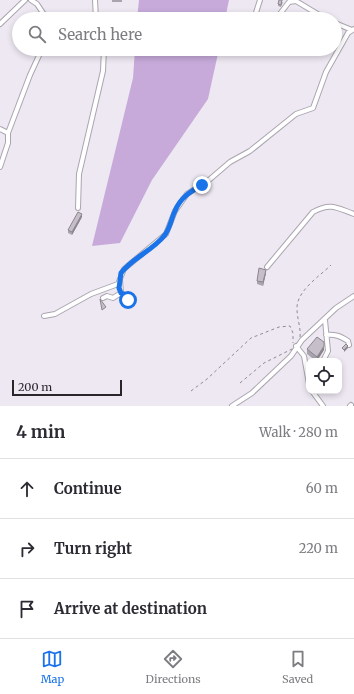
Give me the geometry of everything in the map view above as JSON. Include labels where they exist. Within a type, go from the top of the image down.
[{"type":"street","points":[[31,0],[37,4],[42,12]]},
{"type":"street","points":[[96,0],[96,12]]},
{"type":"street","points":[[256,12],[260,0]]},
{"type":"street","points":[[13,12],[24,1]]},
{"type":"street","points":[[281,12],[289,2],[296,1],[314,12]]},
{"type":"street","points":[[0,24],[12,12]]},
{"type":"street","points":[[342,26],[353,30]]},
{"type":"street","points":[[342,44],[348,34],[353,30]]},
{"type":"street","points":[[0,168],[8,143],[8,133],[39,56]]},
{"type":"street","points":[[78,208],[80,167],[103,71],[104,56]]},
{"type":"street","points":[[44,316],[55,314],[97,291],[118,284],[124,269],[166,234],[175,211],[187,194],[209,180],[230,162],[254,148],[296,114],[313,108],[326,72],[335,56]]},
{"type":"street","points":[[0,129],[8,133]]},
{"type":"street","points":[[267,267],[313,212],[323,206],[331,206],[354,214]]},
{"type":"street","points":[[120,278],[121,293]]},
{"type":"street","points":[[103,298],[107,296],[113,298],[121,293]]},
{"type":"street","points":[[121,293],[127,296],[128,300],[126,303]]},
{"type":"street","points":[[232,406],[252,393],[292,354],[297,345],[336,308],[354,296]]},
{"type":"street","points":[[324,358],[328,350],[325,320]]},
{"type":"street","points":[[326,335],[333,334],[342,337],[348,341],[349,345]]},
{"type":"street","points":[[297,345],[304,356],[306,367]]},
{"type":"street","points":[[314,394],[323,406]]},
{"type":"path","points":[[240,383],[264,363],[297,345],[301,327],[297,307],[303,290],[331,265]]},
{"type":"path","points":[[191,391],[207,379],[250,338],[279,327],[290,326],[293,333],[292,342],[297,345]]},
{"type":"shaded area","points":[[139,0],[229,0],[226,12],[138,12]]},
{"type":"shaded area","points":[[135,56],[217,56],[208,99],[152,180],[120,243],[92,246],[133,78]]},
{"type":"building","points":[[279,0],[282,0],[281,5],[278,4]]},
{"type":"building","points":[[78,212],[82,214],[72,232],[68,230]]},
{"type":"building","points":[[259,268],[266,270],[263,282],[257,281]]},
{"type":"building","points":[[100,299],[106,307],[102,310]]},
{"type":"building","points":[[317,337],[324,342],[324,346],[317,357],[307,349]]},
{"type":"building","points":[[346,344],[348,346],[344,350],[342,348]]},
{"type":"route","points":[[128,300],[127,296],[121,293],[119,288],[121,273],[124,269],[152,248],[166,234],[180,202],[187,194],[202,185]]}]
